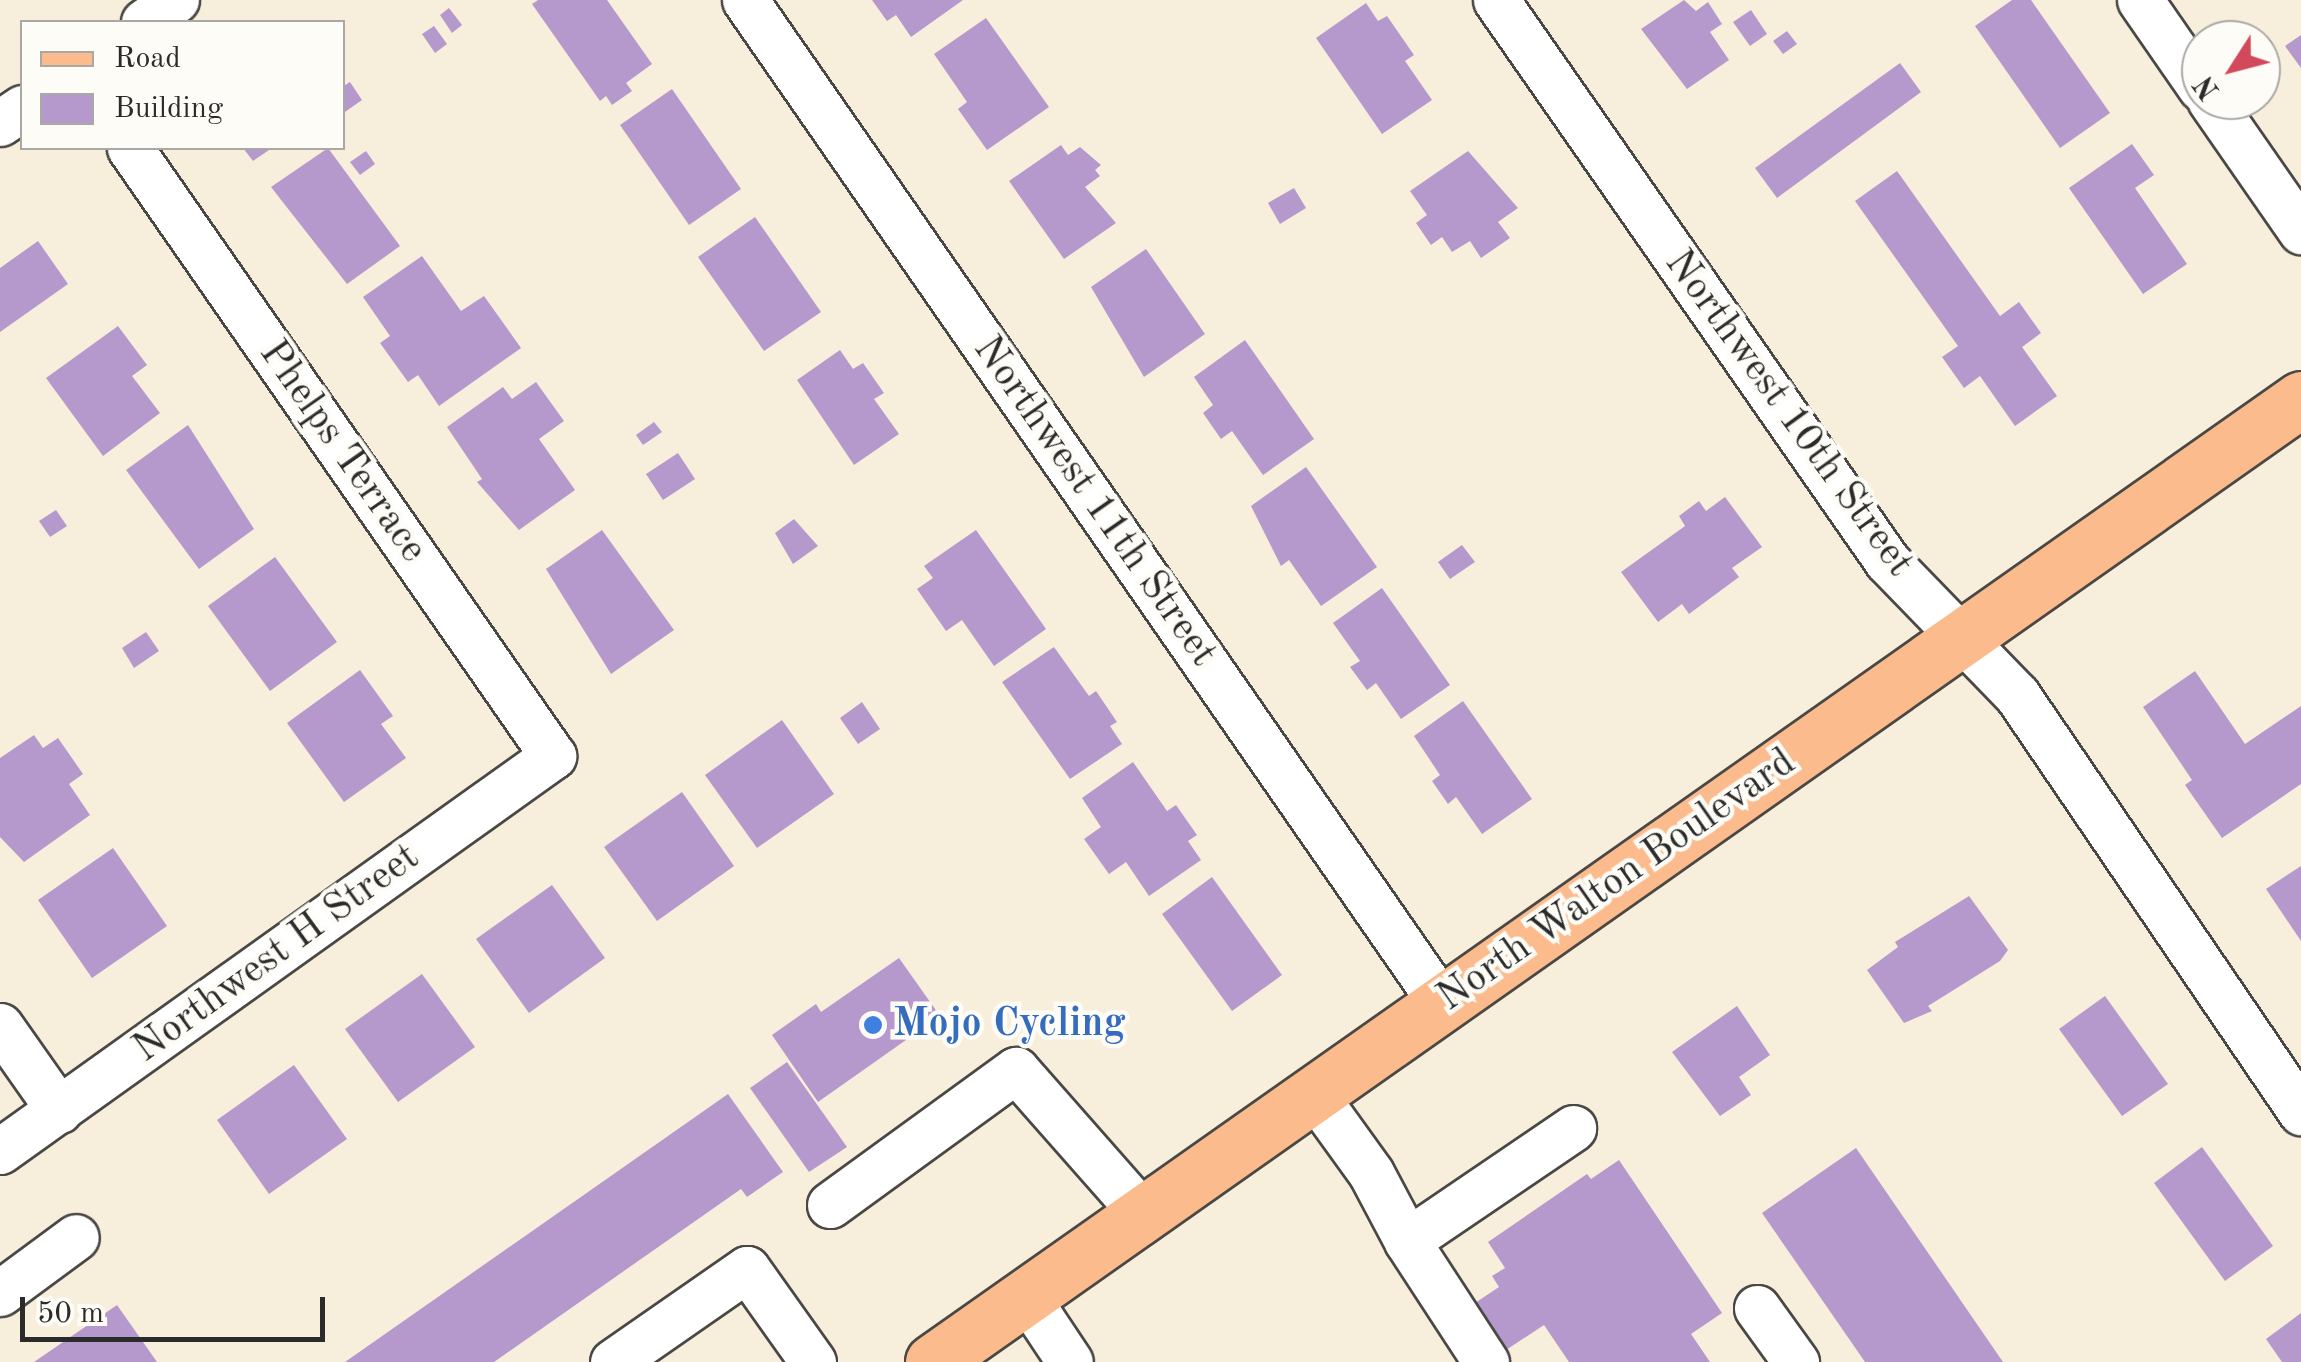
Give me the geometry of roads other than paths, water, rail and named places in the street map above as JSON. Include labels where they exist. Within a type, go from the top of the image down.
[{"type":"main road","name":"North Walton Boulevard","points":[[933,1362],[2300,404]]},
{"type":"street","points":[[147,20],[176,0]]},
{"type":"street","name":"Northwest 11th Street","points":[[745,0],[1442,1004]]},
{"type":"street","name":"Northwest 10th Street","points":[[1496,0],[1886,560],[2017,695],[2301,1112]]},
{"type":"street","points":[[2140,0],[2181,59]]},
{"type":"street","points":[[2224,120],[2301,231]]},
{"type":"street","name":"Phelps Terrace","points":[[131,150],[553,756]]},
{"type":"street","name":"Northwest H Street","points":[[0,1152],[553,756]]},
{"type":"street","points":[[0,1026],[59,1110]]},
{"type":"street","points":[[830,1205],[1016,1070],[1142,1214]]},
{"type":"street","points":[[1314,1094],[1370,1173],[1406,1241],[1486,1362]]},
{"type":"street","points":[[1406,1241],[1574,1128]]},
{"type":"street","points":[[0,1293],[76,1238]]},
{"type":"street","points":[[613,1362],[747,1269],[813,1362]]},
{"type":"street","points":[[1026,1296],[1070,1362]]},
{"type":"street","points":[[1757,1308],[1796,1362]]},
{"type":"place","name":"Mojo Cycling","points":[[873,1025]]}]
